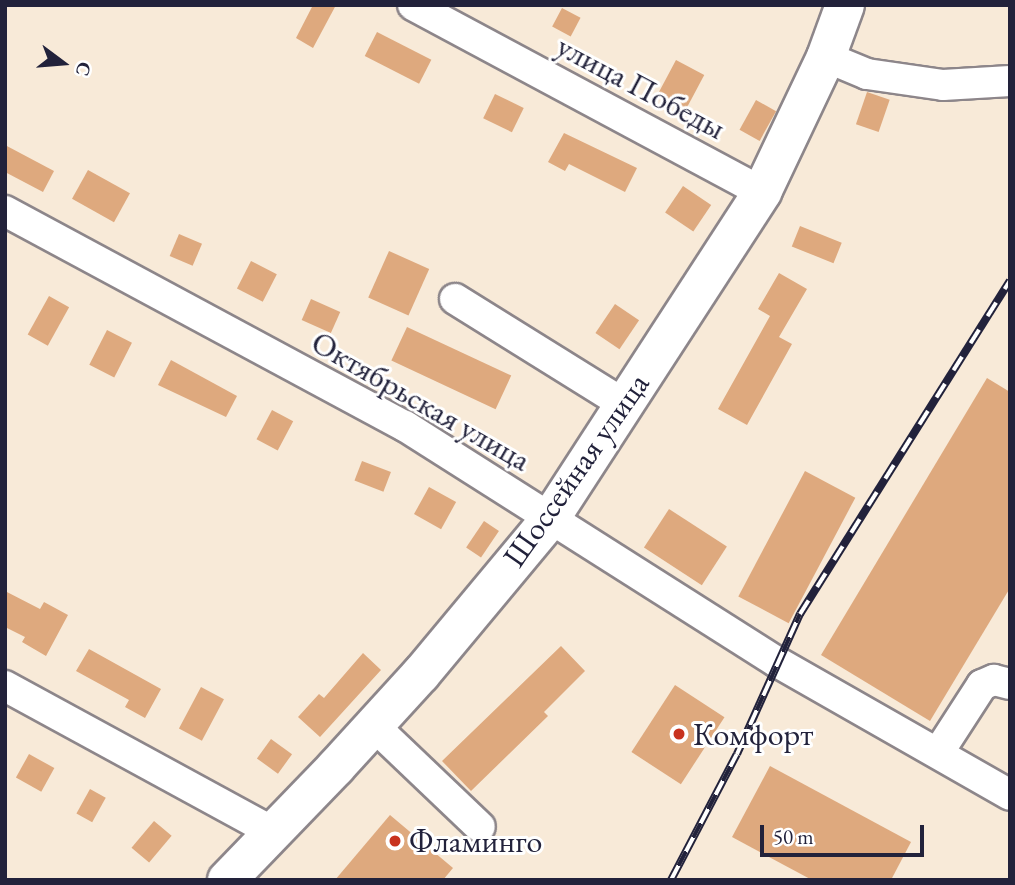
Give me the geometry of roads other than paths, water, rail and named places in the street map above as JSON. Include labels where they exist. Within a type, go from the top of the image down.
[{"type":"main road","name":"Шоссейная улица","points":[[227,880],[374,726],[550,519],[762,192],[826,57],[845,5]]},
{"type":"street","name":"улица Победы","points":[[413,5],[762,192]]},
{"type":"street","points":[[826,57],[867,74],[943,85],[1010,81]]},
{"type":"street","name":"Октябрьская улица","points":[[5,211],[405,426],[773,660],[1010,795]]},
{"type":"street","points":[[455,299],[624,404]]},
{"type":"street","points":[[938,753],[982,685],[1007,678]]},
{"type":"street","points":[[5,686],[273,832]]},
{"type":"street","points":[[374,726],[480,827]]},
{"type":"railway","points":[[671,880],[737,754],[800,614],[1010,281]]},
{"type":"place","name":"Комфорт","points":[[679,734]]},
{"type":"place","name":"Фламинго","points":[[395,841]]}]
